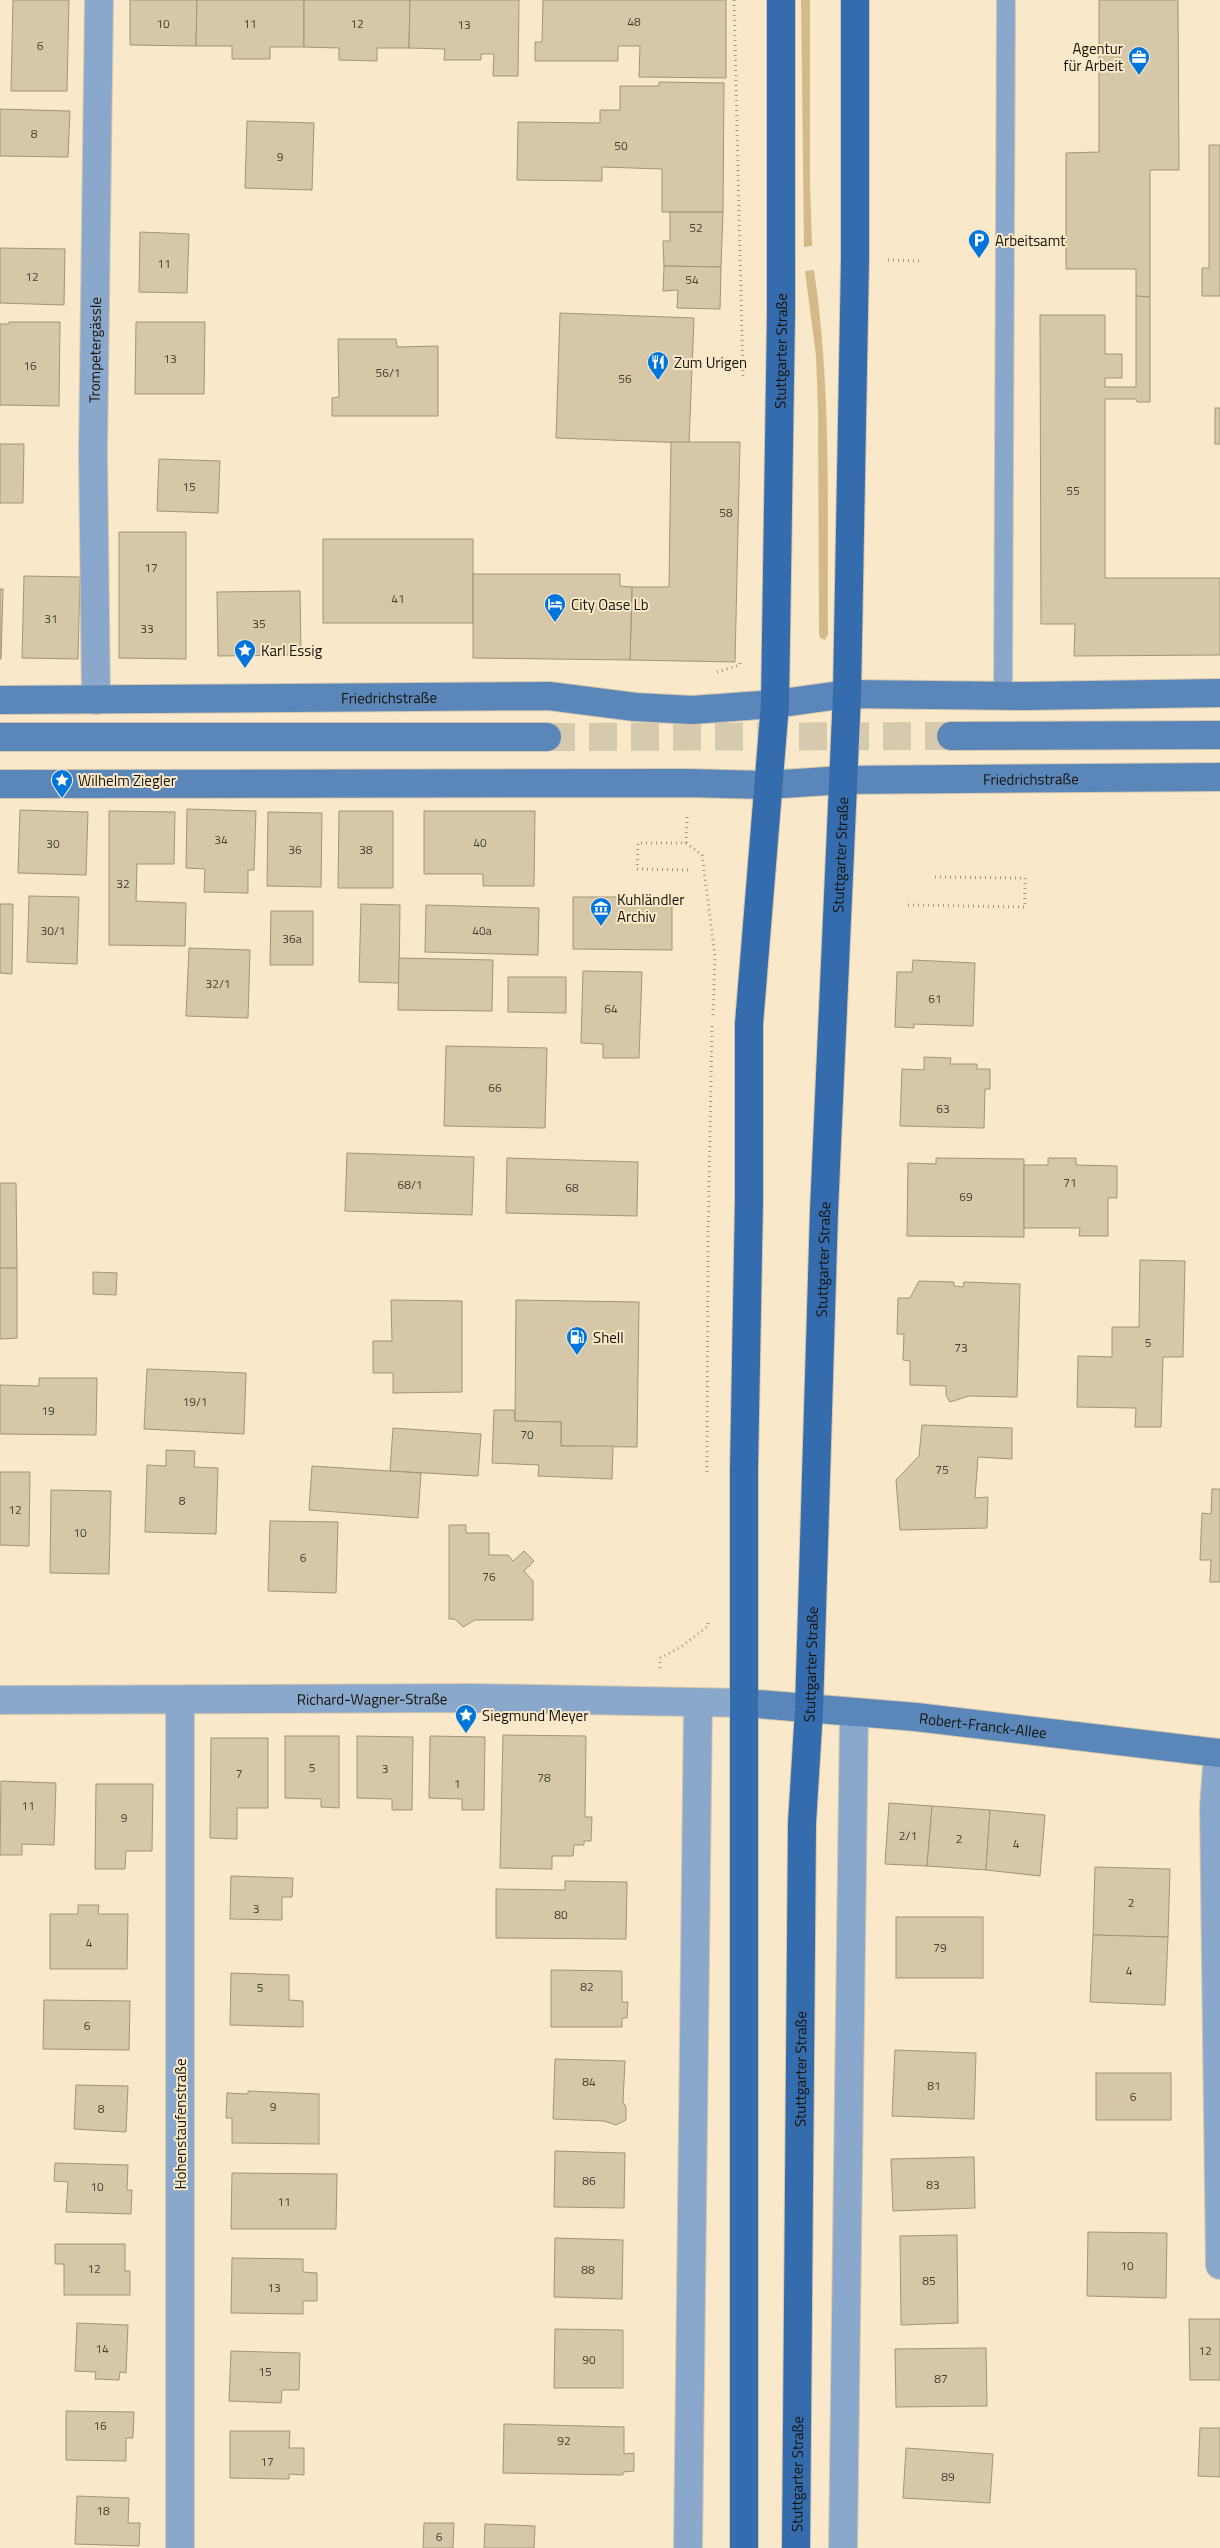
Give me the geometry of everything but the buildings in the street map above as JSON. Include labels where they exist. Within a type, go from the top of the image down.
[{"type":"main road","name":"Stuttgarter Straße","points":[[744,2548],[744,1489],[749,1200],[749,1024],[775,704],[781,313],[781,0]]},
{"type":"main road","name":"Stuttgarter Straße","points":[[796,2548],[802,1823],[809,1710],[824,1211],[847,694],[855,259],[855,0]]},
{"type":"main road","points":[[775,704],[847,694],[1004,696],[1220,693]]},
{"type":"main road","name":"Friedrichstraße","points":[[0,700],[549,696],[635,707],[692,710],[775,704]]},
{"type":"main road","points":[[951,736],[1220,735]]},
{"type":"main road","points":[[0,737],[547,737]]},
{"type":"main road","name":"Friedrichstraße","points":[[843,780],[1220,777]]},
{"type":"main road","name":"Stuttgarter Straße","points":[[768,785],[843,780]]},
{"type":"main road","points":[[0,784],[688,783],[768,785]]},
{"type":"main road","name":"Robert-Franck-Allee","points":[[745,1703],[809,1710],[925,1718],[1219,1753]]},
{"type":"street","name":"Trompetergässle","points":[[96,700],[93,452],[99,0]]},
{"type":"street","name":"Richard-Wagner-Straße","points":[[0,1700],[483,1698],[745,1703]]},
{"type":"street","name":"Hohenstaufenstraße","points":[[180,1700],[180,2548]]},
{"type":"street","points":[[688,2548],[698,1703]]},
{"type":"street","points":[[843,2548],[854,1713]]},
{"type":"street","points":[[1219,1753],[1214,1806],[1220,2265]]},
{"type":"lane","points":[[1004,696],[1006,0]]},
{"type":"path","points":[[734,0],[744,388]]},
{"type":"path","points":[[692,710],[695,678],[740,665],[740,655]]},
{"type":"path","points":[[688,870],[637,869],[638,843],[686,843],[702,855],[715,956],[708,1210],[707,1478]]},
{"type":"path","points":[[908,905],[1025,907],[1026,878],[935,877]]},
{"type":"path","points":[[660,1702],[660,1658],[682,1647],[708,1626],[708,1616]]},
{"type":"shaded area","points":[[801,0],[810,0],[812,246],[804,247]]},
{"type":"shaded area","points":[[814,270],[824,360],[826,406],[828,634],[825,640],[820,638],[819,634],[816,356],[805,271]]},
{"type":"tunnel","points":[[547,737],[951,736]]},
{"type":"place","name":"Agentur für Arbeit","points":[[1139,76]]},
{"type":"place","name":"Arbeitsamt","points":[[979,259]]},
{"type":"place","name":"Zum Urigen","points":[[658,381]]},
{"type":"place","name":"City Oase Lb","points":[[555,623]]},
{"type":"place","name":"Karl Essig","points":[[245,669]]},
{"type":"place","name":"Wilhelm Ziegler","points":[[62,799]]},
{"type":"place","name":"Kuhländler Archiv","points":[[601,927]]},
{"type":"place","name":"Shell","points":[[577,1356]]},
{"type":"place","name":"Siegmund Meyer","points":[[466,1734]]}]
